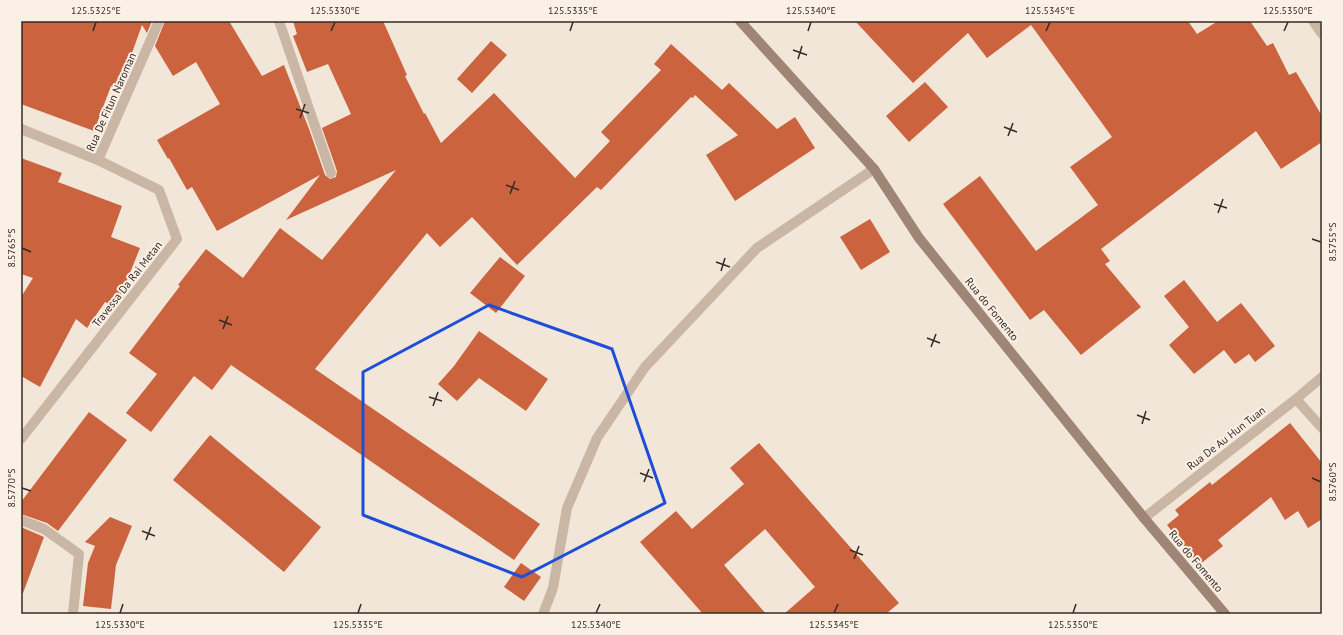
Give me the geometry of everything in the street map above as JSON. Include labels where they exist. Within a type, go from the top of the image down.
[{"type":"street","name":"Rua De Fitun Naroman","points":[[21,129],[98,160],[159,21]]},
{"type":"street","points":[[279,21],[331,173]]},
{"type":"street","name":"Rua do Fomento","points":[[740,21],[874,169],[919,238],[1144,518],[1225,614]]},
{"type":"street","points":[[1313,21],[1322,34]]},
{"type":"street","name":"Travessa Da Rai Metan","points":[[21,439],[178,239],[159,190],[98,160]]},
{"type":"street","points":[[543,614],[553,588],[567,508],[597,438],[644,367],[757,248],[874,169]]},
{"type":"street","name":"Rua De Au Hun Tuan","points":[[1144,518],[1322,377]]},
{"type":"street","points":[[1296,399],[1322,428]]},
{"type":"street","points":[[21,520],[44,529],[79,554],[72,614]]},
{"type":"highlighted area","points":[[489,305],[612,349],[665,503],[522,577],[363,515],[363,372]]},
{"type":"building","points":[[21,21],[152,21],[147,33],[142,25],[119,89],[111,86],[94,131],[21,104]]},
{"type":"building","points":[[165,21],[229,21],[262,76],[284,65],[325,175],[330,179],[336,177],[337,171],[322,128],[351,114],[328,64],[307,72],[293,36],[297,34],[293,21],[383,21],[407,75],[405,76],[424,114],[425,113],[441,143],[494,93],[575,178],[610,141],[601,132],[661,70],[654,64],[671,44],[722,90],[729,83],[777,129],[795,117],[815,148],[735,201],[706,155],[738,135],[695,95],[693,98],[691,97],[601,190],[597,187],[517,265],[472,217],[440,247],[427,233],[315,369],[540,524],[514,560],[231,365],[212,390],[194,376],[151,432],[126,413],[157,374],[129,353],[206,249],[243,278],[280,228],[322,260],[396,170],[286,220],[320,175],[217,231],[192,187],[187,190],[157,140],[220,104],[196,62],[173,76],[155,46]]},
{"type":"building","points":[[855,21],[1188,21],[1197,34],[1218,21],[1250,21],[1267,46],[1273,43],[1289,75],[1296,72],[1322,116],[1322,142],[1281,169],[1256,131],[1101,249],[1110,261],[1105,264],[1141,307],[1081,355],[1044,310],[1030,320],[943,204],[980,176],[1036,251],[1098,205],[1070,167],[1112,137],[1031,25],[987,58],[968,33],[913,83]]},
{"type":"building","points":[[491,41],[507,55],[472,93],[457,79]]},
{"type":"building","points":[[925,82],[948,107],[909,142],[886,116]]},
{"type":"building","points":[[21,158],[62,173],[58,182],[122,206],[111,237],[140,248],[116,307],[105,302],[87,328],[76,319],[40,387],[21,376],[21,297],[33,278],[21,274]]},
{"type":"building","points":[[870,219],[890,252],[861,270],[840,237]]},
{"type":"building","points":[[500,257],[525,276],[496,313],[470,293]]},
{"type":"building","points":[[1184,280],[1217,322],[1241,303],[1275,346],[1255,362],[1249,354],[1235,364],[1224,350],[1194,374],[1169,345],[1189,327],[1164,296]]},
{"type":"building","points":[[479,331],[548,379],[526,411],[479,378],[457,401],[438,384],[454,366]]},
{"type":"building","points":[[89,412],[127,440],[58,531],[47,523],[21,514],[21,502]]},
{"type":"building","points":[[1290,423],[1322,463],[1322,519],[1308,528],[1298,511],[1285,520],[1271,497],[1218,540],[1223,546],[1199,565],[1167,525],[1179,515],[1175,510],[1210,482],[1212,485]]},
{"type":"building","points":[[210,435],[321,527],[284,572],[173,480]]},
{"type":"building","points":[[759,443],[899,603],[886,614],[784,614],[815,587],[765,529],[724,565],[766,614],[703,614],[640,542],[676,511],[692,529],[744,484],[730,468]]},
{"type":"building","points":[[110,517],[132,526],[116,565],[111,609],[83,606],[88,563],[95,546],[85,542]]},
{"type":"building","points":[[21,527],[44,537],[23,593],[21,593]]},
{"type":"building","points":[[521,563],[541,577],[524,601],[504,587]]}]
